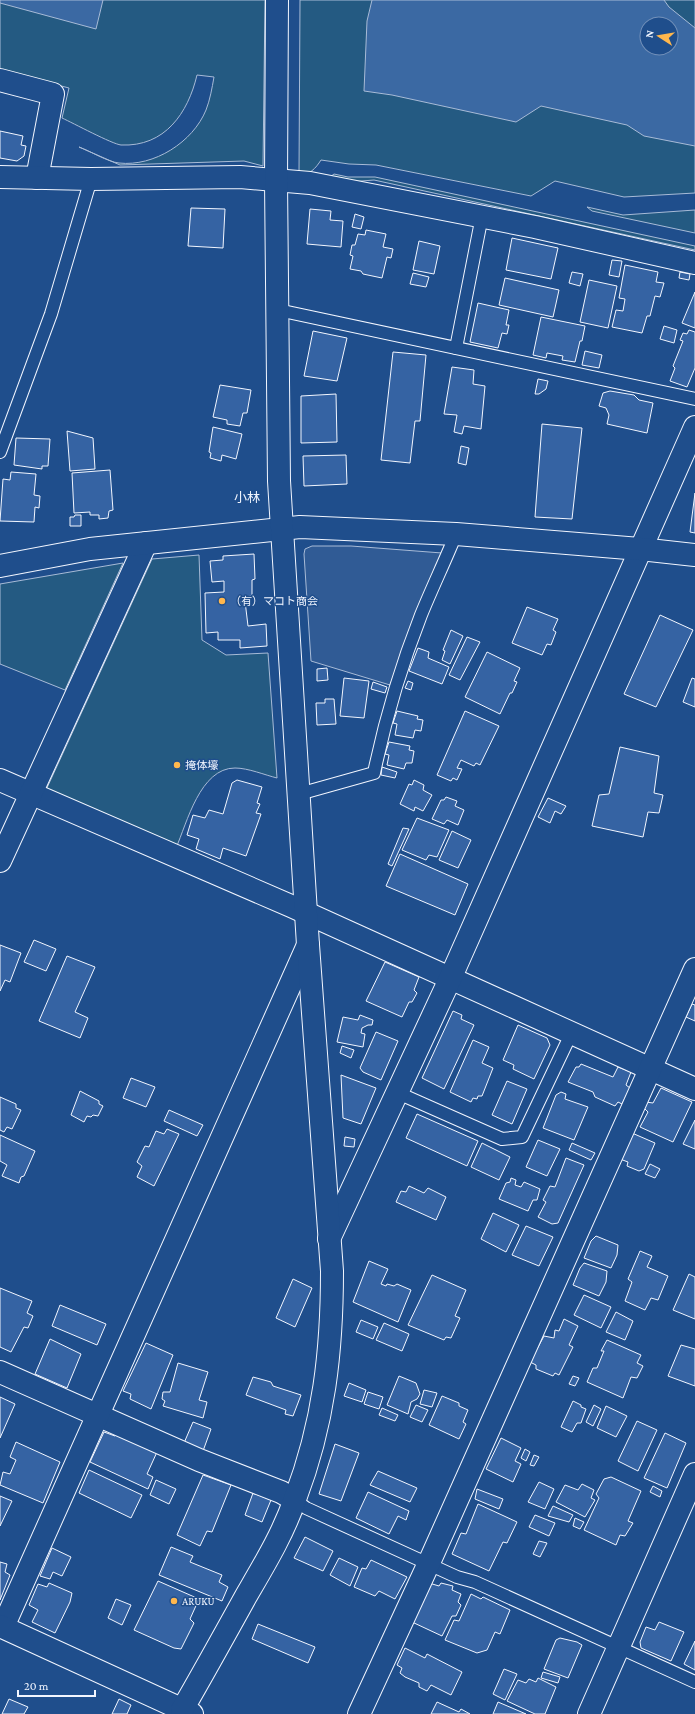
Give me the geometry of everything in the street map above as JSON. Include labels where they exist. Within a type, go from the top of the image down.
[{"type":"street","points":[[277,0],[276,181],[279,481],[308,945],[329,1239],[332,1317],[329,1363],[310,1453],[295,1500],[276,1544],[187,1712],[1,1627],[308,945]]},
{"type":"street","points":[[0,80],[52,94],[37,178]]},
{"type":"street","points":[[0,177],[91,179],[240,177],[310,183],[482,216],[695,263]]},
{"type":"street","points":[[329,1239],[450,979],[695,427]]},
{"type":"street","points":[[0,566],[90,548],[300,527],[456,534],[640,548],[695,555]]},
{"type":"street","points":[[0,861],[146,542]]},
{"type":"street","points":[[0,780],[306,913],[570,1034],[695,1089]]},
{"type":"street","points":[[359,1714],[428,1565],[695,969]]},
{"type":"street","points":[[0,1372],[98,1414],[198,1460],[281,1492],[295,1500]]},
{"type":"street","points":[[589,1714],[695,1474]]},
{"type":"lane","points":[[0,452],[51,314],[91,179]]},
{"type":"lane","points":[[456,348],[482,216]]},
{"type":"lane","points":[[278,310],[695,399]]},
{"type":"lane","points":[[299,794],[374,774],[383,731],[399,677],[421,616],[456,534]]},
{"type":"lane","points":[[398,1093],[502,1139],[522,1137],[570,1034]]},
{"type":"lane","points":[[295,1500],[306,1508],[428,1565],[457,1578],[475,1582],[695,1682]]},
{"type":"shaded area","points":[[0,0],[265,0],[263,166],[244,161],[120,165],[111,161],[119,163],[132,163],[146,161],[171,150],[182,142],[200,122],[206,110],[214,77],[197,75],[188,102],[181,114],[162,134],[137,144],[116,144],[62,118],[69,88],[0,70]]},
{"type":"shaded area","points":[[0,0],[103,0],[96,29],[0,3]]},
{"type":"shaded area","points":[[300,0],[695,0],[695,193],[624,197],[555,181],[531,196],[376,165],[349,164],[321,160],[309,173],[299,174]]},
{"type":"shaded area","points":[[372,0],[664,0],[669,7],[695,28],[695,146],[644,136],[627,125],[541,106],[516,122],[392,95],[364,91],[367,21]]},
{"type":"shaded area","points":[[90,152],[111,161],[104,159]]},
{"type":"shaded area","points":[[334,174],[348,177],[375,177],[695,246],[695,250],[374,180],[349,182],[330,177]]},
{"type":"shaded area","points":[[587,207],[623,215],[695,210],[695,233],[592,211]]},
{"type":"shaded area","points":[[312,546],[351,546],[442,553],[416,613],[390,685],[311,661],[304,554],[305,549]]},
{"type":"shaded area","points":[[199,555],[202,640],[226,655],[268,653],[277,778],[240,768],[223,770],[213,777],[196,799],[176,848],[46,790],[152,559]]},
{"type":"shaded area","points":[[123,563],[65,690],[0,664],[0,584]]},
{"type":"building","points":[[0,131],[23,136],[21,145],[26,146],[24,156],[17,161],[0,158]]},
{"type":"building","points":[[191,208],[225,209],[223,248],[188,246]]},
{"type":"building","points":[[310,209],[331,211],[330,220],[343,221],[341,247],[307,244]]},
{"type":"building","points":[[355,214],[364,217],[361,229],[352,227]]},
{"type":"building","points":[[366,230],[386,234],[383,247],[393,249],[391,258],[387,257],[382,278],[363,274],[361,271],[350,269],[353,256],[350,255],[352,245],[355,245],[358,234],[365,235]]},
{"type":"building","points":[[512,238],[558,248],[551,279],[506,270]]},
{"type":"building","points":[[419,241],[440,246],[434,274],[413,270]]},
{"type":"building","points":[[612,260],[622,261],[619,277],[609,275]]},
{"type":"building","points":[[625,265],[658,272],[656,282],[664,283],[660,297],[655,296],[650,316],[647,316],[642,333],[612,327],[616,310],[623,311],[625,299],[619,298]]},
{"type":"building","points":[[572,272],[583,274],[580,286],[569,283]]},
{"type":"building","points":[[680,272],[690,274],[689,280],[679,278]]},
{"type":"building","points":[[413,273],[429,277],[426,287],[410,284]]},
{"type":"building","points":[[505,278],[559,290],[553,317],[499,305]]},
{"type":"building","points":[[589,280],[617,286],[608,328],[580,322]]},
{"type":"building","points":[[695,292],[695,328],[682,323]]},
{"type":"building","points":[[478,303],[509,310],[506,325],[509,325],[507,334],[502,333],[498,348],[470,342]]},
{"type":"building","points":[[541,317],[585,326],[575,362],[562,360],[563,356],[547,353],[546,358],[533,355]]},
{"type":"building","points":[[664,326],[677,330],[674,343],[660,339]]},
{"type":"building","points":[[689,330],[695,332],[695,368],[687,387],[670,381],[675,368],[673,366],[683,341],[680,340],[683,333],[687,334]]},
{"type":"building","points":[[313,331],[347,338],[337,381],[304,376]]},
{"type":"building","points":[[585,351],[602,355],[599,368],[582,365]]},
{"type":"building","points":[[393,352],[426,355],[420,421],[415,421],[410,463],[381,460]]},
{"type":"building","points":[[452,367],[474,370],[473,384],[485,386],[481,429],[464,426],[462,434],[454,432],[457,415],[444,414]]},
{"type":"building","points":[[538,379],[548,381],[546,389],[539,394],[535,394]]},
{"type":"building","points":[[220,385],[251,390],[247,413],[243,413],[240,426],[227,424],[227,420],[213,417]]},
{"type":"building","points":[[610,391],[634,395],[639,400],[653,403],[647,433],[607,424],[609,415],[606,408],[599,406],[603,393]]},
{"type":"building","points":[[336,394],[337,442],[301,443],[301,396]]},
{"type":"building","points":[[542,424],[582,428],[572,519],[535,517]]},
{"type":"building","points":[[213,427],[242,434],[236,459],[222,455],[221,461],[210,458],[211,453],[209,452]]},
{"type":"building","points":[[67,431],[93,438],[95,469],[70,471]]},
{"type":"building","points":[[16,438],[50,439],[48,466],[42,466],[42,469],[14,465]]},
{"type":"building","points":[[461,446],[469,448],[466,465],[458,463]]},
{"type":"building","points":[[346,455],[347,484],[304,486],[303,456]]},
{"type":"building","points":[[110,470],[113,510],[109,511],[108,518],[99,519],[99,515],[90,515],[90,512],[74,513],[72,473]]},
{"type":"building","points":[[11,472],[36,474],[34,495],[40,496],[39,508],[35,507],[34,522],[0,521],[3,479],[10,480]]},
{"type":"building","points":[[695,493],[695,533],[690,532]]},
{"type":"building","points":[[75,515],[81,515],[81,526],[70,526],[70,517],[74,517]]},
{"type":"building","name":"（有）マコト商会","points":[[254,554],[255,579],[252,580],[252,596],[239,598],[239,602],[245,601],[248,626],[266,624],[267,646],[240,648],[240,640],[218,640],[218,632],[206,633],[205,593],[224,592],[224,581],[212,582],[210,561],[223,560],[223,556]]},
{"type":"building","points":[[527,607],[558,619],[553,630],[556,632],[551,645],[547,644],[542,655],[512,643]]},
{"type":"building","points":[[660,615],[693,630],[656,707],[624,694]]},
{"type":"building","points":[[451,630],[463,636],[450,664],[442,660],[445,651],[443,650]]},
{"type":"building","points":[[467,637],[480,642],[460,680],[449,675]]},
{"type":"building","points":[[418,648],[429,652],[428,658],[449,667],[442,684],[409,671]]},
{"type":"building","points":[[487,652],[520,668],[514,681],[517,682],[500,714],[465,697]]},
{"type":"building","points":[[327,668],[328,680],[317,681],[317,669]]},
{"type":"building","points":[[344,678],[369,681],[364,718],[340,716]]},
{"type":"building","points":[[692,678],[695,679],[695,707],[683,702]]},
{"type":"building","points":[[408,681],[413,683],[411,690],[405,688]]},
{"type":"building","points":[[373,682],[387,687],[385,693],[371,689]]},
{"type":"building","points":[[325,699],[334,699],[336,724],[317,725],[316,703],[325,703]]},
{"type":"building","points":[[397,711],[418,716],[417,719],[423,720],[421,731],[415,730],[413,738],[395,735],[397,724],[393,723]]},
{"type":"building","points":[[465,711],[499,726],[480,765],[476,763],[474,766],[461,760],[457,768],[462,769],[457,780],[453,778],[451,781],[437,775]]},
{"type":"building","points":[[389,742],[410,746],[409,750],[414,751],[412,763],[406,763],[404,769],[387,765],[389,755],[385,754]]},
{"type":"building","points":[[620,747],[659,756],[654,793],[663,795],[659,813],[648,812],[643,837],[592,826],[599,795],[609,794]]},
{"type":"building","points":[[382,767],[397,772],[395,778],[381,775]]},
{"type":"building","points":[[237,780],[262,787],[257,803],[260,804],[256,813],[261,814],[246,856],[223,848],[220,859],[196,849],[199,839],[187,835],[193,815],[205,818],[209,810],[223,814],[232,783]]},
{"type":"building","points":[[414,780],[424,785],[423,790],[432,795],[423,811],[415,807],[414,811],[400,804],[409,784],[412,785]]},
{"type":"building","points":[[446,797],[457,801],[455,806],[464,810],[458,825],[447,820],[444,824],[432,819],[441,800],[444,800]]},
{"type":"building","points":[[548,798],[566,806],[561,814],[555,811],[550,823],[538,817]]},
{"type":"building","points":[[417,818],[449,830],[437,857],[429,855],[426,860],[402,850]]},
{"type":"building","points":[[403,828],[409,829],[392,866],[388,864]]},
{"type":"building","points":[[452,831],[471,840],[458,868],[439,860]]},
{"type":"building","points":[[400,854],[468,884],[455,915],[386,886]]},
{"type":"building","points":[[34,940],[56,949],[46,971],[24,962]]},
{"type":"building","points":[[0,945],[21,953],[10,982],[5,980],[0,991]]},
{"type":"building","points":[[67,956],[95,967],[75,1012],[88,1018],[80,1038],[39,1021]]},
{"type":"building","points":[[385,962],[419,977],[414,990],[417,993],[412,1002],[409,1002],[402,1017],[366,1001]]},
{"type":"building","points":[[692,1004],[695,1005],[695,1021],[686,1017]]},
{"type":"building","points":[[453,1011],[462,1015],[461,1019],[474,1025],[444,1089],[422,1078]]},
{"type":"building","points":[[360,1015],[373,1020],[372,1025],[362,1028],[361,1033],[365,1034],[363,1047],[337,1042],[343,1017],[358,1020]]},
{"type":"building","points":[[518,1025],[547,1038],[550,1045],[534,1079],[513,1069],[514,1065],[503,1060]]},
{"type":"building","points":[[376,1032],[398,1041],[381,1080],[363,1072],[360,1068]]},
{"type":"building","points":[[473,1040],[489,1047],[482,1063],[493,1068],[482,1096],[478,1096],[477,1099],[473,1098],[471,1102],[450,1092]]},
{"type":"building","points":[[342,1046],[354,1050],[351,1058],[340,1053]]},
{"type":"building","points":[[581,1064],[613,1077],[618,1067],[631,1072],[626,1085],[630,1088],[622,1104],[618,1102],[615,1106],[595,1097],[593,1092],[568,1082],[576,1067],[579,1067]]},
{"type":"building","points":[[341,1075],[376,1088],[361,1124],[343,1118]]},
{"type":"building","points":[[131,1078],[155,1087],[146,1107],[123,1098]]},
{"type":"building","points":[[507,1081],[527,1089],[512,1124],[492,1115]]},
{"type":"building","points":[[661,1088],[692,1102],[673,1142],[640,1127],[648,1112],[644,1108],[646,1102],[653,1103]]},
{"type":"building","points":[[80,1091],[99,1101],[99,1104],[103,1106],[98,1116],[87,1116],[84,1122],[71,1115]]},
{"type":"building","points":[[561,1092],[566,1094],[565,1099],[588,1107],[574,1140],[543,1128],[556,1095]]},
{"type":"building","points":[[0,1097],[16,1104],[16,1108],[21,1110],[12,1129],[7,1127],[4,1132],[0,1130]]},
{"type":"building","points":[[169,1110],[203,1125],[197,1136],[164,1121]]},
{"type":"building","points":[[417,1114],[478,1141],[467,1166],[406,1138]]},
{"type":"building","points":[[695,1120],[695,1149],[683,1144]]},
{"type":"building","points":[[167,1129],[179,1134],[154,1186],[137,1177],[142,1166],[137,1162],[145,1146],[149,1147],[156,1131],[164,1134]]},
{"type":"building","points":[[632,1133],[655,1143],[644,1169],[639,1171],[627,1166],[628,1162],[620,1159]]},
{"type":"building","points":[[0,1135],[35,1151],[24,1176],[21,1177],[19,1183],[2,1176],[7,1165],[0,1161]]},
{"type":"building","points":[[345,1137],[355,1139],[354,1147],[344,1146]]},
{"type":"building","points":[[538,1140],[560,1149],[547,1176],[526,1167]]},
{"type":"building","points":[[482,1143],[510,1157],[499,1180],[471,1167]]},
{"type":"building","points":[[572,1143],[595,1153],[591,1160],[569,1150]]},
{"type":"building","points":[[566,1158],[584,1165],[558,1223],[552,1224],[538,1217],[546,1202],[543,1200],[550,1186],[555,1187]]},
{"type":"building","points":[[650,1164],[660,1169],[655,1178],[645,1174]]},
{"type":"building","points":[[511,1178],[516,1180],[515,1185],[521,1187],[524,1182],[540,1189],[537,1200],[533,1200],[528,1211],[499,1199],[506,1183],[510,1182]]},
{"type":"building","points":[[409,1186],[424,1193],[428,1188],[446,1197],[436,1220],[396,1202],[401,1191],[406,1192]]},
{"type":"building","points":[[493,1213],[519,1225],[506,1252],[481,1239]]},
{"type":"building","points":[[526,1226],[553,1237],[539,1266],[512,1255]]},
{"type":"building","points":[[596,1236],[618,1245],[617,1255],[611,1268],[584,1258],[591,1241]]},
{"type":"building","points":[[640,1251],[652,1256],[647,1267],[668,1276],[658,1300],[651,1298],[645,1310],[625,1301],[632,1282],[628,1279]]},
{"type":"building","points":[[369,1261],[388,1269],[381,1284],[386,1286],[387,1284],[394,1286],[397,1284],[411,1290],[398,1322],[353,1302]]},
{"type":"building","points":[[584,1263],[607,1271],[606,1282],[599,1296],[573,1285],[580,1268]]},
{"type":"building","points":[[689,1274],[695,1277],[695,1319],[673,1310]]},
{"type":"building","points":[[432,1275],[466,1290],[455,1316],[460,1318],[451,1338],[446,1337],[444,1340],[408,1325]]},
{"type":"building","points":[[293,1279],[312,1288],[295,1327],[276,1318]]},
{"type":"building","points":[[0,1288],[32,1301],[27,1313],[33,1316],[28,1328],[24,1327],[11,1352],[0,1347]]},
{"type":"building","points":[[584,1295],[611,1307],[601,1328],[574,1315]]},
{"type":"building","points":[[60,1305],[106,1324],[97,1345],[52,1326]]},
{"type":"building","points":[[616,1312],[633,1321],[625,1340],[606,1332]]},
{"type":"building","points":[[564,1319],[578,1326],[569,1345],[573,1347],[559,1375],[555,1373],[553,1376],[536,1369],[536,1365],[530,1362],[544,1336],[554,1338],[555,1330],[559,1331]]},
{"type":"building","points":[[361,1320],[378,1327],[373,1339],[356,1332]]},
{"type":"building","points":[[384,1323],[409,1334],[402,1351],[376,1340]]},
{"type":"building","points":[[50,1339],[81,1354],[67,1388],[35,1374]]},
{"type":"building","points":[[607,1340],[641,1355],[637,1363],[643,1366],[637,1378],[631,1377],[623,1398],[587,1382],[593,1368],[597,1368],[604,1351],[601,1351]]},
{"type":"building","points":[[146,1343],[173,1355],[151,1409],[130,1399],[131,1394],[123,1391]]},
{"type":"building","points":[[681,1345],[695,1349],[695,1386],[668,1376]]},
{"type":"building","points":[[178,1363],[208,1372],[199,1400],[207,1402],[203,1418],[163,1406],[165,1401],[162,1399],[163,1392],[170,1392]]},
{"type":"building","points":[[399,1376],[416,1383],[420,1394],[417,1399],[411,1402],[408,1414],[387,1405]]},
{"type":"building","points":[[573,1376],[579,1378],[575,1386],[569,1384]]},
{"type":"building","points":[[253,1377],[271,1382],[273,1386],[301,1395],[293,1416],[285,1414],[286,1410],[246,1395]]},
{"type":"building","points":[[349,1383],[366,1390],[362,1402],[344,1396]]},
{"type":"building","points":[[424,1390],[437,1393],[432,1407],[420,1404]]},
{"type":"building","points":[[368,1392],[383,1397],[379,1409],[364,1404]]},
{"type":"building","points":[[442,1396],[459,1403],[459,1406],[468,1410],[463,1422],[466,1424],[459,1439],[429,1425]]},
{"type":"building","points":[[0,1397],[15,1404],[0,1438]]},
{"type":"building","points":[[573,1401],[586,1409],[581,1423],[577,1423],[572,1432],[561,1427]]},
{"type":"building","points":[[416,1405],[428,1410],[422,1422],[410,1417]]},
{"type":"building","points":[[594,1405],[601,1409],[593,1426],[586,1422]]},
{"type":"building","points":[[606,1406],[627,1416],[616,1437],[597,1428]]},
{"type":"building","points":[[382,1408],[398,1415],[395,1421],[379,1415]]},
{"type":"building","points":[[637,1421],[657,1430],[638,1471],[618,1461]]},
{"type":"building","points":[[193,1422],[211,1429],[203,1451],[184,1443]]},
{"type":"building","points":[[104,1432],[115,1436],[117,1434],[157,1452],[147,1474],[153,1477],[148,1489],[90,1462]]},
{"type":"building","points":[[665,1433],[686,1443],[667,1488],[644,1478]]},
{"type":"building","points":[[501,1438],[521,1448],[515,1461],[521,1464],[513,1482],[486,1469]]},
{"type":"building","points":[[16,1442],[60,1462],[43,1503],[0,1485],[3,1472],[10,1474],[16,1460],[10,1457]]},
{"type":"building","points":[[335,1444],[359,1453],[341,1501],[319,1494]]},
{"type":"building","points":[[525,1449],[530,1452],[526,1461],[521,1458]]},
{"type":"building","points":[[534,1455],[539,1457],[534,1466],[530,1465]]},
{"type":"building","points":[[89,1470],[142,1495],[131,1518],[79,1493]]},
{"type":"building","points":[[378,1471],[417,1488],[410,1502],[370,1485]]},
{"type":"building","points":[[203,1475],[231,1485],[212,1532],[207,1531],[200,1546],[177,1535]]},
{"type":"building","points":[[611,1477],[641,1491],[628,1521],[633,1523],[625,1536],[620,1535],[616,1545],[584,1530],[599,1498],[596,1494],[604,1479]]},
{"type":"building","points":[[156,1480],[176,1489],[169,1504],[150,1495]]},
{"type":"building","points":[[539,1482],[554,1489],[545,1509],[528,1502]]},
{"type":"building","points":[[582,1484],[594,1490],[591,1498],[595,1500],[585,1517],[556,1502],[565,1485],[578,1490]]},
{"type":"building","points":[[653,1486],[662,1491],[660,1497],[650,1492]]},
{"type":"building","points":[[477,1489],[503,1499],[499,1509],[475,1499]]},
{"type":"building","points":[[368,1492],[409,1511],[406,1520],[398,1516],[389,1534],[356,1518]]},
{"type":"building","points":[[253,1493],[271,1500],[262,1522],[245,1515]]},
{"type":"building","points":[[0,1496],[12,1501],[0,1526]]},
{"type":"building","points":[[478,1504],[517,1522],[507,1543],[503,1542],[489,1571],[452,1554],[461,1533],[466,1534]]},
{"type":"building","points":[[553,1506],[573,1515],[569,1522],[548,1516]]},
{"type":"building","points":[[535,1515],[555,1523],[549,1536],[529,1527]]},
{"type":"building","points":[[575,1518],[584,1522],[580,1529],[573,1526]]},
{"type":"building","points":[[305,1537],[333,1551],[323,1571],[294,1558]]},
{"type":"building","points":[[539,1541],[547,1543],[540,1557],[533,1554]]},
{"type":"building","points":[[171,1547],[193,1556],[190,1562],[222,1575],[219,1582],[228,1587],[222,1601],[159,1575]]},
{"type":"building","points":[[52,1548],[71,1557],[62,1576],[53,1572],[50,1579],[40,1576]]},
{"type":"building","points":[[339,1558],[358,1567],[350,1586],[330,1575]]},
{"type":"building","points":[[371,1560],[407,1577],[395,1599],[379,1591],[375,1596],[354,1587],[362,1568],[366,1569]]},
{"type":"building","points":[[0,1562],[7,1564],[5,1572],[10,1575],[0,1600]]},
{"type":"building","points":[[158,1581],[199,1599],[190,1619],[194,1623],[181,1649],[174,1648],[134,1630]]},
{"type":"building","points":[[49,1583],[72,1593],[70,1602],[55,1633],[32,1622],[38,1610],[29,1605],[38,1584],[47,1587]]},
{"type":"building","points":[[429,1583],[439,1586],[441,1583],[453,1586],[452,1590],[461,1594],[458,1602],[461,1605],[456,1616],[452,1616],[442,1636],[412,1622]]},
{"type":"building","points":[[471,1594],[481,1599],[483,1597],[510,1610],[500,1634],[495,1632],[487,1650],[477,1653],[445,1640],[454,1620],[459,1621]]},
{"type":"building","points":[[116,1599],[131,1605],[122,1625],[108,1618]]},
{"type":"building","points":[[659,1622],[684,1632],[671,1661],[641,1648],[640,1642],[646,1627],[655,1630]]},
{"type":"building","points":[[258,1624],[315,1647],[308,1663],[252,1639]]},
{"type":"building","points":[[560,1638],[577,1642],[582,1645],[568,1678],[544,1669],[556,1640]]},
{"type":"building","points":[[695,1641],[695,1670],[684,1664]]},
{"type":"building","points":[[405,1648],[425,1658],[427,1654],[462,1672],[451,1695],[431,1685],[427,1691],[419,1687],[419,1683],[405,1677],[400,1673],[402,1668],[397,1665]]},
{"type":"building","points":[[504,1669],[517,1674],[505,1700],[493,1694]]},
{"type":"building","points":[[543,1672],[560,1677],[558,1683],[541,1678]]},
{"type":"building","points":[[538,1678],[556,1687],[545,1714],[535,1714],[507,1701],[518,1680],[526,1683],[529,1679],[536,1682]]},
{"type":"building","points":[[9,1699],[28,1707],[24,1714],[2,1714]]},
{"type":"building","points":[[119,1699],[131,1705],[127,1714],[112,1714]]},
{"type":"building","points":[[437,1702],[459,1712],[461,1709],[470,1714],[431,1714]]},
{"type":"building","points":[[498,1702],[526,1714],[493,1714]]},
{"type":"place","name":"（有）マコト商会","points":[[222,601]]},
{"type":"place","name":"掩体壕","points":[[177,765]]},
{"type":"place","name":"ARUKU","points":[[174,1601]]},
{"type":"district","name":"小林","points":[[247,497]]}]
